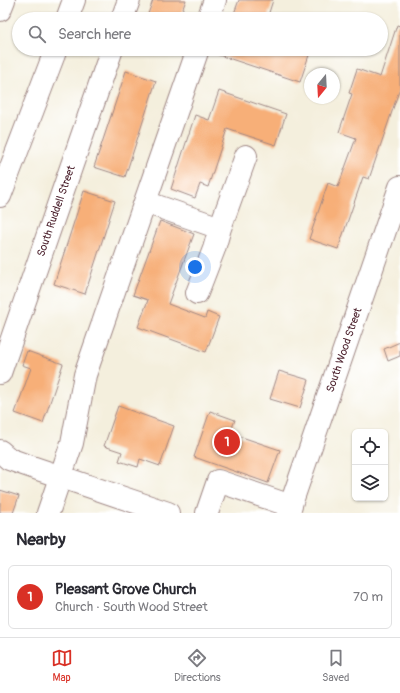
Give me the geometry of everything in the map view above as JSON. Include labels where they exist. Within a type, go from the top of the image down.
[{"type":"street","points":[[0,10],[4,0]]},
{"type":"street","points":[[70,12],[74,0]]},
{"type":"street","points":[[125,12],[129,0]]},
{"type":"street","points":[[211,12],[215,0]]},
{"type":"street","points":[[0,196],[53,56]]},
{"type":"street","name":"South Ruddell Street","points":[[0,373],[110,56]]},
{"type":"street","points":[[48,513],[72,443],[85,375],[196,56]]},
{"type":"street","points":[[197,293],[214,250],[220,228],[246,156]]},
{"type":"street","name":"South Wood Street","points":[[290,510],[400,187]]},
{"type":"street","points":[[145,202],[220,228]]},
{"type":"street","points":[[0,451],[9,459],[168,513]]},
{"type":"street","points":[[207,513],[218,481],[290,510]]},
{"type":"building","points":[[153,0],[186,0],[182,12],[149,12]]},
{"type":"building","points":[[239,0],[273,0],[269,12],[235,12]]},
{"type":"building","points":[[397,25],[400,26],[400,88],[369,179],[363,177],[338,249],[309,239],[328,183],[338,187],[356,138],[339,132],[352,94],[349,93],[357,69],[380,77]]},
{"type":"building","points":[[222,56],[309,56],[300,82]]},
{"type":"building","points":[[126,71],[156,81],[125,177],[94,167]]},
{"type":"building","points":[[219,91],[286,114],[276,145],[227,129],[208,187],[200,184],[195,198],[171,189],[195,115],[209,120]]},
{"type":"building","points":[[84,191],[115,201],[85,294],[54,284]]},
{"type":"building","points":[[160,221],[194,234],[168,304],[205,318],[207,312],[219,317],[206,352],[138,327],[148,300],[133,295]]},
{"type":"building","points":[[400,342],[400,356],[388,361],[384,349]]},
{"type":"building","points":[[27,351],[63,364],[43,423],[15,413],[31,368],[22,365]]},
{"type":"building","points":[[279,371],[309,380],[300,408],[270,399]]},
{"type":"building","points":[[118,406],[174,426],[160,466],[140,459],[138,467],[119,461],[122,452],[104,446]]},
{"type":"building","points":[[210,411],[235,420],[230,433],[280,450],[268,483],[194,457]]},
{"type":"building","points":[[0,490],[19,496],[13,513],[0,513]]},
{"type":"place","name":"Pleasant Grove Church","points":[[227,442]]}]
